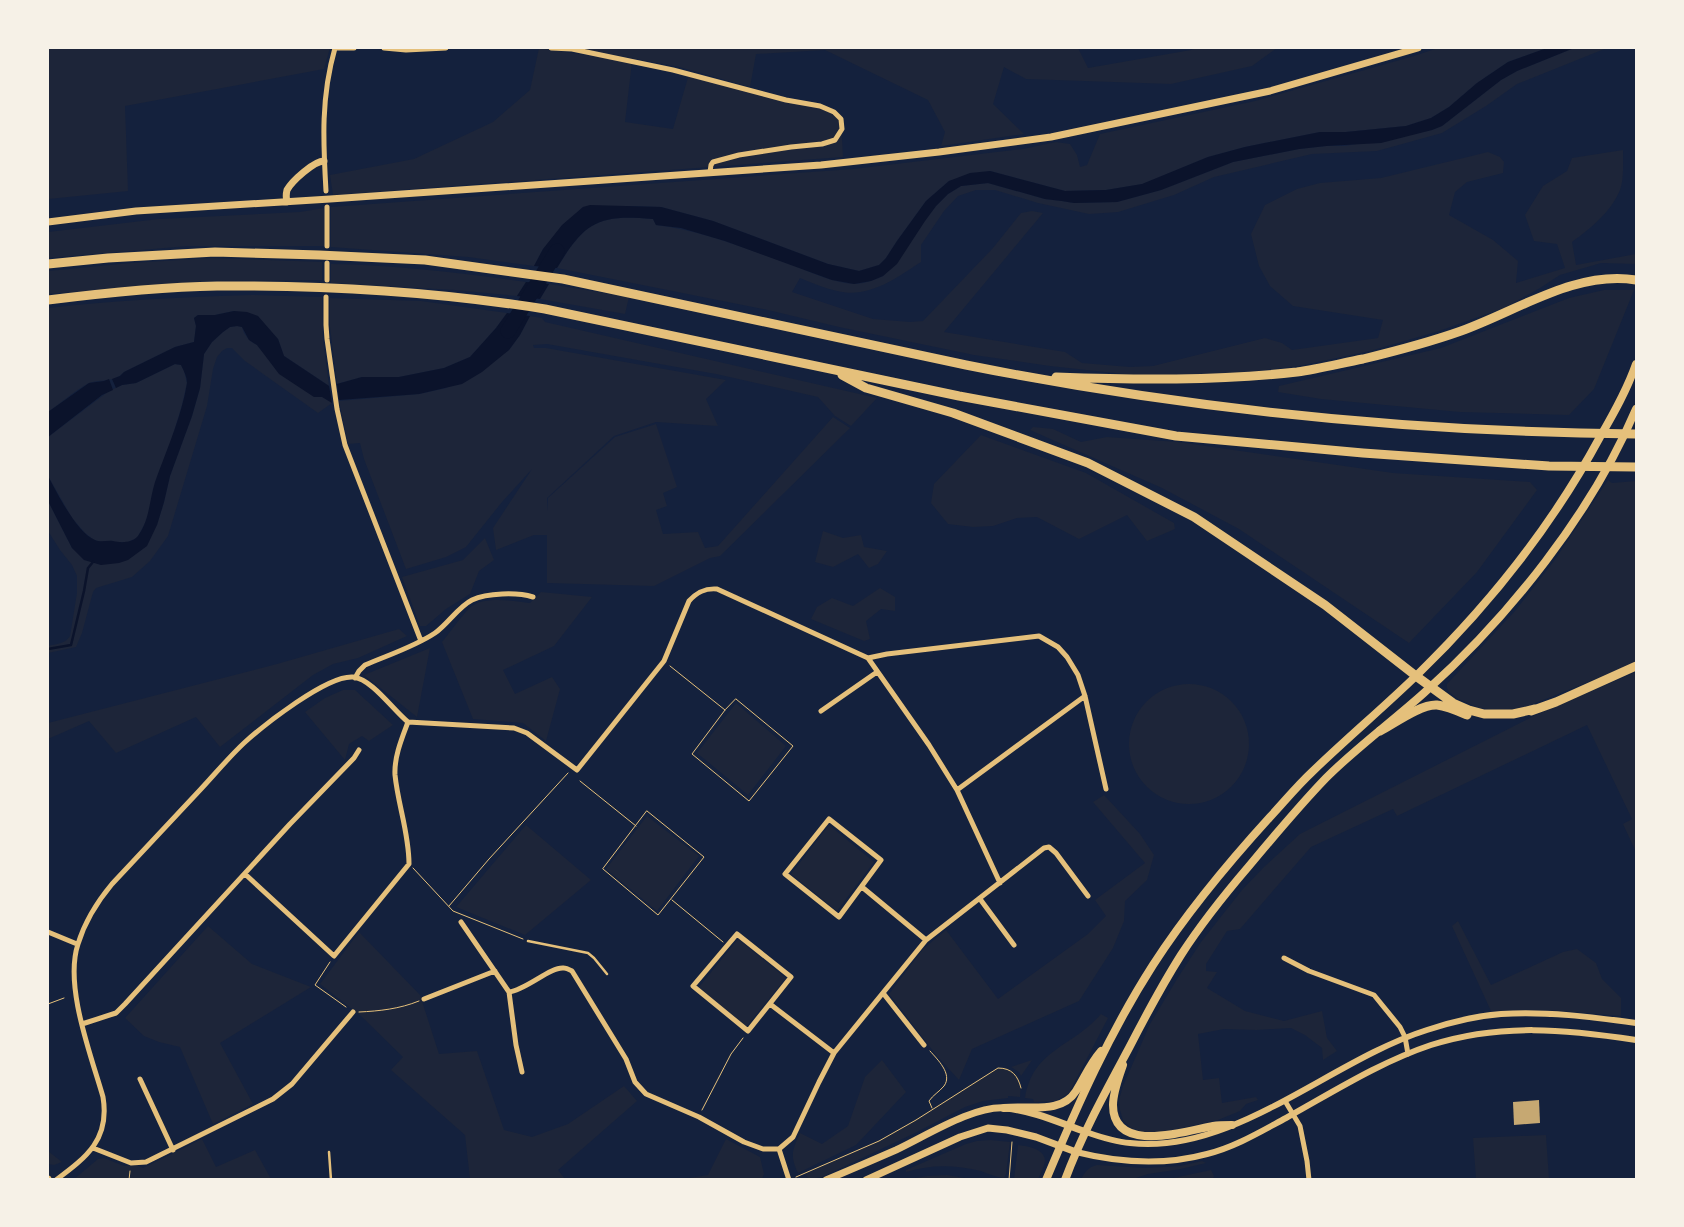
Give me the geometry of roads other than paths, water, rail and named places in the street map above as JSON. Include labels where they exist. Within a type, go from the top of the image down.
[{"type":"highway","points":[[48,264],[108,258],[215,252],[425,260],[563,279],[1018,375],[1108,390],[1239,408],[1408,425],[1568,434],[1636,434]]},
{"type":"highway","points":[[1018,375],[1168,380],[1219,379],[1299,372],[1365,358],[1461,331],[1571,286],[1604,279],[1636,280]]},
{"type":"highway","points":[[48,300],[111,292],[216,286],[317,288],[423,294],[504,303],[545,310],[960,396],[1176,436],[1363,454],[1549,466],[1636,467]]},
{"type":"highway","points":[[833,370],[866,388],[954,413],[1088,464],[1194,517],[1325,605],[1454,703],[1484,714],[1513,714],[1535,710]]},
{"type":"highway","points":[[1380,731],[1420,708],[1428,706],[1442,706],[1487,719],[1511,718],[1535,710],[1636,666]]},
{"type":"main road","points":[[48,222],[136,211],[831,164],[939,152],[1051,137],[1270,91],[1418,48]]},
{"type":"main road","points":[[287,202],[287,190],[293,182],[316,162],[324,161]]},
{"type":"main road","points":[[1046,1180],[1069,1126],[1110,1040],[1165,946],[1268,818],[1311,772],[1416,676],[1488,601],[1526,555],[1558,510],[1581,473],[1630,383],[1636,364]]},
{"type":"main road","points":[[1065,1180],[1076,1152],[1128,1049],[1182,953],[1238,879],[1327,777],[1431,687],[1471,648],[1542,566],[1582,509],[1615,453],[1636,410]]},
{"type":"main road","points":[[826,1180],[980,1112],[1004,1108],[1048,1107],[1062,1104],[1076,1092],[1090,1065],[1110,1040]]},
{"type":"main road","points":[[1128,1049],[1112,1108],[1115,1118],[1125,1131],[1141,1136],[1154,1136],[1180,1134],[1215,1126],[1232,1125]]},
{"type":"main road","points":[[1004,1108],[1024,1111],[1086,1132]]},
{"type":"main road","points":[[866,1180],[960,1137],[988,1128],[1026,1135],[1076,1152]]},
{"type":"street","points":[[326,191],[324,97],[328,71],[335,48],[354,48]]},
{"type":"street","points":[[384,48],[406,50],[446,48]]},
{"type":"street","points":[[551,48],[572,49],[673,70],[786,100],[820,106],[834,112],[841,118],[842,129],[835,140],[822,144],[739,155],[713,162],[710,172]]},
{"type":"street","points":[[326,207],[327,246]]},
{"type":"street","points":[[326,280],[327,264]]},
{"type":"street","points":[[326,297],[326,325],[333,384],[345,445],[421,641]]},
{"type":"street","points":[[56,1180],[93,1148],[104,1126],[105,1111],[103,1097],[78,1010],[74,967],[77,944],[94,906],[112,884],[244,743],[266,725],[327,684],[344,677],[355,678],[364,682],[408,722],[514,728],[527,734],[577,770],[664,661],[689,602],[694,595],[709,588],[718,589],[868,658],[958,790],[1000,883]]},
{"type":"street","points":[[355,678],[365,665],[421,641],[436,632],[472,600],[488,595],[523,594],[532,597]]},
{"type":"street","points":[[868,658],[887,654],[1039,636],[1058,648],[1078,675],[1085,696],[1106,789]]},
{"type":"street","points":[[821,711],[877,672]]},
{"type":"street","points":[[958,790],[1085,696]]},
{"type":"street","points":[[245,874],[334,956],[409,864],[395,773],[398,748],[408,722]]},
{"type":"street","points":[[82,1024],[116,1013],[126,1004],[290,824],[354,758],[359,750]]},
{"type":"street","points":[[829,819],[881,860],[862,887],[839,917],[785,874],[829,819]]},
{"type":"street","points":[[509,992],[518,991],[556,969],[563,967],[572,970],[623,1053],[636,1082],[646,1094],[699,1117],[744,1142],[763,1149],[778,1149],[793,1137],[834,1053],[926,940],[1044,848],[1049,847],[1056,853],[1088,896]]},
{"type":"street","points":[[862,887],[926,940]]},
{"type":"street","points":[[980,899],[1014,945]]},
{"type":"street","points":[[461,922],[509,992],[516,1045],[522,1072]]},
{"type":"street","points":[[48,932],[77,944]]},
{"type":"street","points":[[737,934],[791,978],[770,1004],[748,1031],[693,986],[737,934]]},
{"type":"street","points":[[1284,958],[1310,971],[1374,995],[1400,1027],[1405,1037],[1408,1054]]},
{"type":"street","points":[[424,999],[495,971]]},
{"type":"street","points":[[883,993],[924,1045]]},
{"type":"street","points":[[770,1004],[834,1053]]},
{"type":"street","points":[[93,1148],[131,1162],[146,1162],[273,1099],[292,1084],[353,1012]]},
{"type":"street","points":[[1086,1132],[1129,1143],[1154,1144],[1193,1138],[1232,1125],[1285,1101],[1381,1048],[1405,1037],[1460,1020],[1501,1014],[1554,1013],[1636,1023]]},
{"type":"street","points":[[1076,1152],[1121,1161],[1148,1163],[1207,1154],[1248,1138],[1365,1074],[1408,1054],[1471,1035],[1502,1030],[1537,1029],[1564,1030],[1636,1040]]},
{"type":"street","points":[[140,1079],[173,1150]]},
{"type":"street","points":[[1285,1101],[1300,1126],[1309,1180]]},
{"type":"street","points":[[778,1149],[790,1180]]},
{"type":"lane","points":[[528,941],[588,952],[607,974]]},
{"type":"lane","points":[[329,1152],[331,1180]]},
{"type":"waterway","points":[[508,331],[557,251]]},
{"type":"waterway","points":[[48,649],[71,645],[88,568],[93,562]]}]
